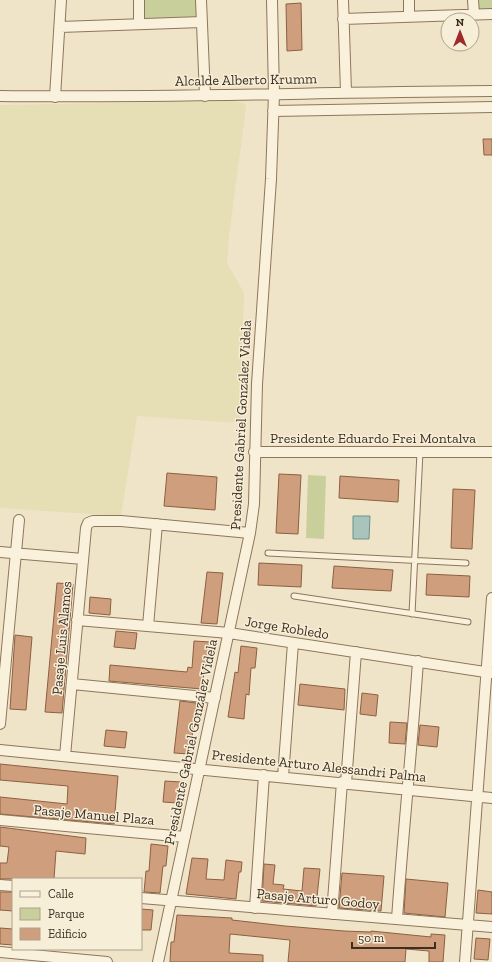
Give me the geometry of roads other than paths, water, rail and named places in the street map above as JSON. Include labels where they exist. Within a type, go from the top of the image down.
[{"type":"street","points":[[55,97],[61,0]]},
{"type":"street","points":[[139,0],[139,24]]},
{"type":"street","points":[[201,0],[205,96]]},
{"type":"street","name":"Presidente Gabriel González Videla","points":[[158,962],[250,533],[254,504],[254,452],[271,179],[274,94],[272,0]]},
{"type":"street","points":[[343,0],[346,92]]},
{"type":"street","points":[[409,0],[409,17]]},
{"type":"street","points":[[473,0],[474,12]]},
{"type":"street","points":[[480,14],[492,14]]},
{"type":"street","points":[[343,19],[440,16]]},
{"type":"street","points":[[60,27],[202,22]]},
{"type":"street","name":"Alcalde Alberto Krumm","points":[[0,96],[205,96],[346,92],[492,91]]},
{"type":"street","points":[[273,111],[492,107]]},
{"type":"street","name":"Presidente Eduardo Frei Montalva","points":[[254,452],[492,452]]},
{"type":"street","points":[[0,724],[19,520]]},
{"type":"street","name":"Pasaje Luis Alamos","points":[[65,756],[86,528],[88,523],[93,521],[121,521],[157,524]]},
{"type":"street","points":[[148,626],[157,524],[250,533]]},
{"type":"street","points":[[0,552],[83,559]]},
{"type":"street","points":[[465,962],[477,796],[489,672],[492,598]]},
{"type":"street","name":"Jorge Robledo","points":[[77,620],[229,633],[489,672]]},
{"type":"street","points":[[284,777],[293,643]]},
{"type":"street","points":[[332,914],[356,652]]},
{"type":"street","points":[[397,919],[418,662]]},
{"type":"street","points":[[72,684],[215,698]]},
{"type":"street","name":"Presidente Arturo Alessandri Palma","points":[[0,750],[200,768],[492,798]]},
{"type":"street","points":[[255,908],[264,775]]},
{"type":"street","name":"Pasaje Manuel Plaza","points":[[0,820],[185,837]]},
{"type":"street","points":[[0,885],[12,886]]},
{"type":"street","name":"Pasaje Arturo Godoy","points":[[142,898],[492,927]]},
{"type":"street","points":[[0,952],[107,962]]},
{"type":"lane","points":[[412,614],[420,452]]},
{"type":"lane","points":[[268,553],[466,563]]},
{"type":"lane","points":[[294,596],[468,622]]},
{"type":"water","points":[[353,516],[370,516],[369,539],[353,539]]}]
